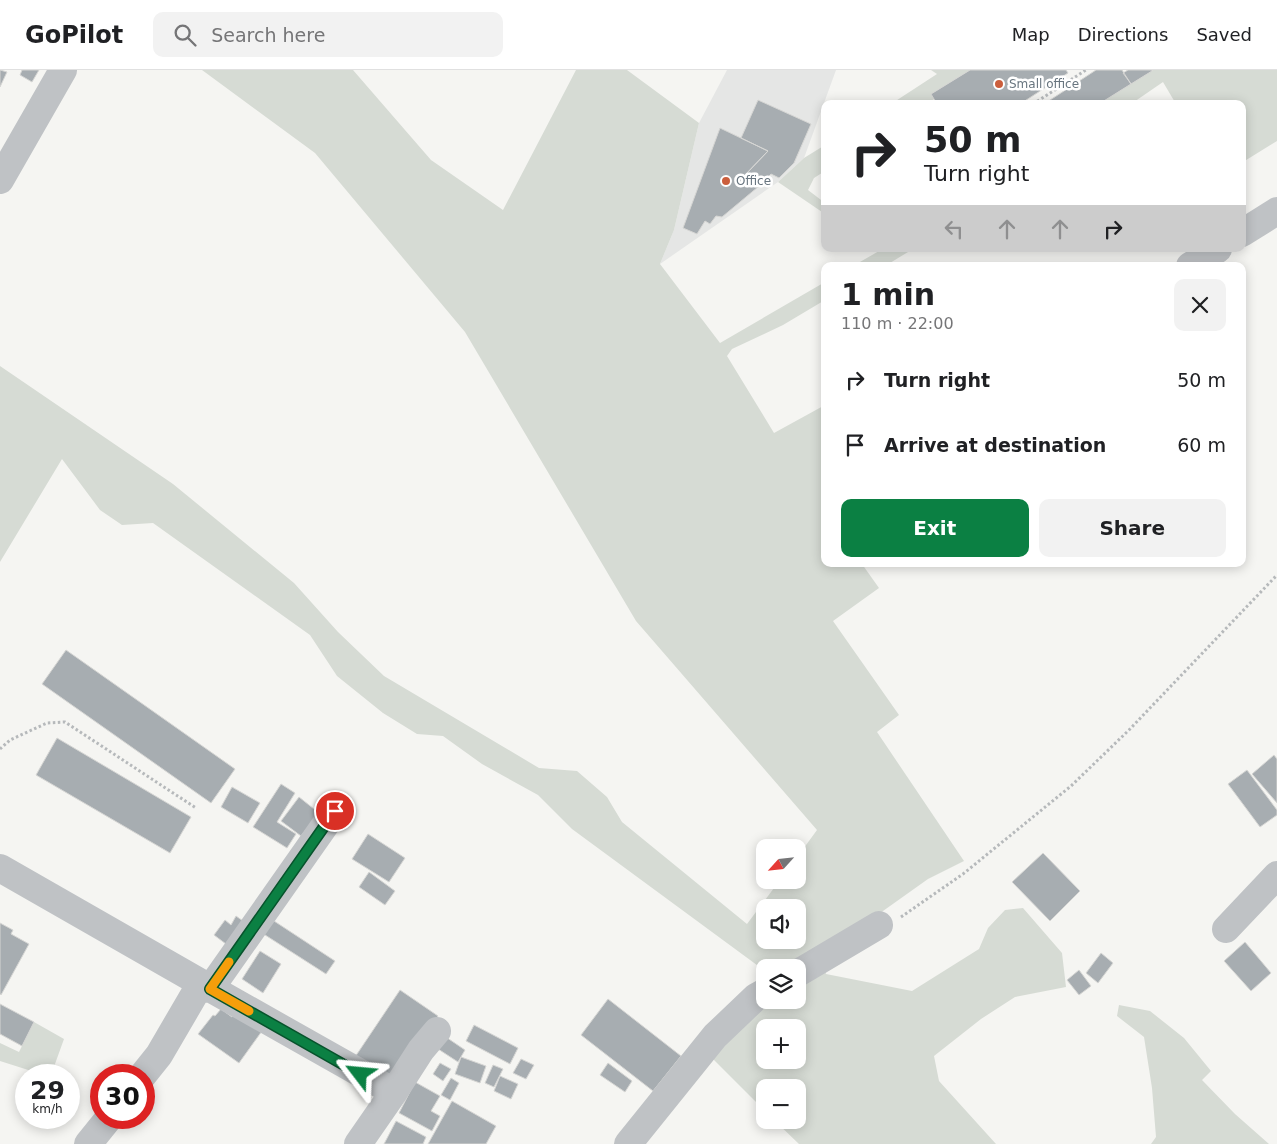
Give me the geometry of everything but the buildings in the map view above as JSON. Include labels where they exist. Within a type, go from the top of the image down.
[{"type":"street","points":[[0,180],[63,70]]},
{"type":"street","points":[[1246,230],[1277,211]]},
{"type":"street","points":[[1197,262],[1213,252]]},
{"type":"street","points":[[151,1064],[206,986],[335,811]]},
{"type":"street","points":[[0,868],[394,1092]]},
{"type":"street","points":[[1226,929],[1277,875]]},
{"type":"street","points":[[806,969],[886,924]]},
{"type":"street","points":[[628,1144],[715,1036],[756,997]]},
{"type":"street","points":[[358,1144],[421,1050],[437,1032]]},
{"type":"street","points":[[88,1144],[100,1129]]},
{"type":"path","points":[[1039,100],[1086,70]]},
{"type":"path","points":[[886,924],[963,874],[1070,786],[1129,730],[1277,575]]},
{"type":"path","points":[[0,749],[10,740],[47,723],[64,722],[196,808]]},
{"type":"shaded area","points":[[202,70],[353,70],[431,160],[503,210],[576,70],[627,70],[699,123],[674,230],[660,264],[720,343],[821,284],[821,302],[783,325],[732,349],[727,356],[774,433],[821,407],[821,567],[864,567],[879,588],[833,621],[899,715],[877,732],[964,861],[928,879],[838,943],[822,957],[826,974],[912,991],[979,949],[988,928],[1005,910],[1023,908],[1062,953],[1066,987],[1015,997],[981,1019],[934,1056],[939,1081],[996,1144],[799,1144],[783,1129],[806,1129],[806,1079],[756,1079],[756,1102],[709,1055],[757,1009],[806,1009],[806,959],[756,959],[756,964],[572,829],[538,795],[482,764],[443,736],[417,734],[383,713],[337,676],[310,635],[153,523],[122,525],[100,510],[62,459],[0,562],[0,366],[173,484],[294,583],[338,632],[384,676],[539,768],[577,771],[607,797],[622,822],[747,924],[756,912],[756,949],[806,949],[806,899],[766,899],[773,889],[806,889],[806,845],[817,830],[636,621],[465,332],[315,153]]},
{"type":"shaded area","points":[[727,70],[836,70],[825,100],[821,100],[821,111],[804,158],[778,182],[660,264],[674,230],[699,123]]},
{"type":"shaded area","points":[[931,70],[970,70],[931,94],[934,99],[933,100],[897,100],[937,74]]},
{"type":"shaded area","points":[[1153,70],[1277,70],[1277,141],[1246,160],[1246,100],[1174,100],[1163,82],[1137,100],[1105,100]]},
{"type":"shaded area","points":[[821,147],[821,174],[814,178],[808,190],[821,200],[821,211],[778,182],[804,158]]},
{"type":"shaded area","points":[[877,252],[908,252],[892,262],[860,262]]},
{"type":"shaded area","points":[[1119,1005],[1150,1011],[1184,1038],[1211,1071],[1202,1080],[1235,1114],[1269,1144],[1151,1144],[1156,1137],[1152,1088],[1144,1037],[1117,1016]]},
{"type":"shaded area","points":[[34,1022],[64,1039],[55,1064],[15,1064],[15,1066],[0,1061],[0,1043],[19,1052]]},
{"type":"slow traffic","points":[[229,962],[210,989],[249,1011]]},
{"type":"place","name":"Small office","points":[[999,84]]},
{"type":"place","name":"Office","points":[[726,181]]},
{"type":"route","points":[[335,811],[210,989],[360,1074]]}]
